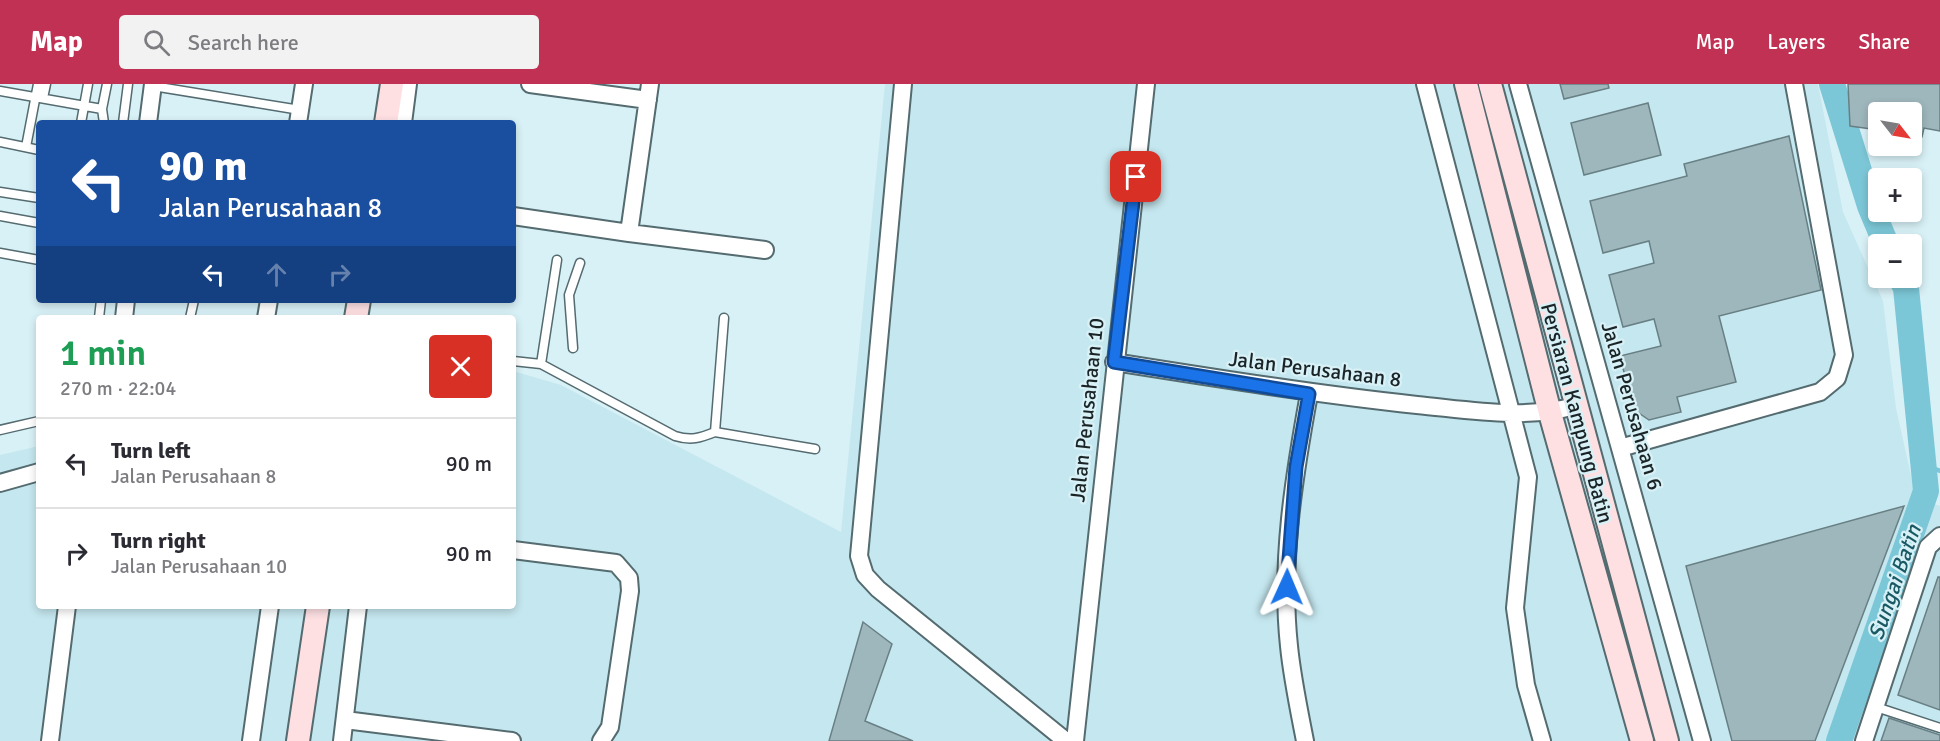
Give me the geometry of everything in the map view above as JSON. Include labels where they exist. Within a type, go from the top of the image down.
[{"type":"street","points":[[299,117],[304,84]]},
{"type":"street","points":[[386,120],[392,84]]},
{"type":"street","points":[[403,120],[408,84]]},
{"type":"street","points":[[530,84],[649,92],[629,233]]},
{"type":"street","points":[[903,84],[859,556],[865,575],[878,589],[1066,741]]},
{"type":"street","name":"Jalan Perusahaan 10","points":[[1075,741],[1114,362],[1146,84]]},
{"type":"street","points":[[1425,84],[1528,477],[1515,608],[1526,685],[1542,741]]},
{"type":"street","name":"Persiaran Kampung Batin","points":[[1466,84],[1550,413],[1642,741]]},
{"type":"street","name":"Persiaran Kampung Batin","points":[[1490,84],[1666,741]]},
{"type":"street","name":"Jalan Perusahaan 6","points":[[1518,84],[1701,741]]},
{"type":"street","points":[[1620,447],[1820,392],[1837,378],[1844,355],[1794,84]]},
{"type":"street","points":[[148,120],[153,85]]},
{"type":"street","points":[[516,216],[765,250]]},
{"type":"street","name":"Jalan Perusahaan 8","points":[[1114,362],[1309,394],[1511,414],[1550,413],[1575,406]]},
{"type":"street","points":[[1305,741],[1289,645],[1286,568],[1296,467],[1309,394]]},
{"type":"street","points":[[0,483],[36,473]]},
{"type":"street","points":[[1864,741],[1928,547],[1940,536]]},
{"type":"street","points":[[516,550],[616,562],[629,578],[630,591],[610,727],[601,741]]},
{"type":"street","points":[[50,741],[67,609]]},
{"type":"street","points":[[251,741],[270,609]]},
{"type":"street","points":[[298,741],[318,609]]},
{"type":"street","points":[[342,741],[358,609]]},
{"type":"street","points":[[345,720],[512,741]]},
{"type":"lane","points":[[38,84],[39,98]]},
{"type":"lane","points":[[26,147],[39,98],[46,84]]},
{"type":"lane","points":[[81,120],[88,84]]},
{"type":"lane","points":[[104,120],[102,109],[107,84]]},
{"type":"lane","points":[[123,120],[128,84]]},
{"type":"lane","points":[[153,85],[299,117]]},
{"type":"lane","points":[[0,91],[102,109]]},
{"type":"lane","points":[[0,142],[36,149]]},
{"type":"lane","points":[[0,192],[36,198]]},
{"type":"lane","points":[[0,216],[36,222]]},
{"type":"lane","points":[[0,253],[36,259]]},
{"type":"lane","points":[[541,364],[557,260]]},
{"type":"lane","points":[[573,348],[569,295],[580,262]]},
{"type":"lane","points":[[554,289],[569,295]]},
{"type":"lane","points":[[715,432],[724,318]]},
{"type":"lane","points":[[516,361],[541,364],[675,436],[687,440],[715,432],[815,449]]},
{"type":"lane","points":[[0,430],[36,422]]},
{"type":"lane","points":[[1876,707],[1940,728]]},
{"type":"shaded area","points":[[885,84],[1818,84],[1843,212],[1868,268],[1868,288],[1877,288],[1883,301],[1896,408],[1916,498],[1940,506],[1940,741],[0,741],[0,455],[36,447],[36,609],[516,609],[516,372],[561,385],[841,532]]},
{"type":"building","points":[[1560,84],[1608,84],[1609,88],[1564,99]]},
{"type":"building","points":[[1848,84],[1940,84],[1940,131],[1924,128],[1922,137],[1922,102],[1868,102],[1868,129],[1850,126]]},
{"type":"building","points":[[1648,103],[1661,155],[1584,175],[1571,123]]},
{"type":"building","points":[[1789,136],[1821,290],[1719,316],[1736,382],[1677,397],[1681,412],[1649,420],[1633,409],[1620,356],[1661,346],[1654,319],[1623,327],[1609,275],[1654,263],[1649,241],[1603,253],[1590,201],[1687,176],[1684,164]]},
{"type":"building","points":[[1904,506],[1815,741],[1732,741],[1686,566]]},
{"type":"building","points":[[1938,577],[1940,577],[1940,710],[1898,695]]},
{"type":"building","points":[[863,622],[892,644],[865,721],[913,741],[829,741]]},
{"type":"building","points":[[1889,718],[1940,735],[1940,741],[1881,741]]},
{"type":"waterway","name":"Sungai Batin","points":[[1832,84],[1870,206],[1882,234]]},
{"type":"waterway","name":"Sungai Batin","points":[[1839,741],[1926,491],[1906,288]]},
{"type":"waterway","points":[[1923,464],[1940,471]]},
{"type":"route","points":[[1136,177],[1114,362],[1309,394],[1296,467],[1286,568],[1287,587]]}]
